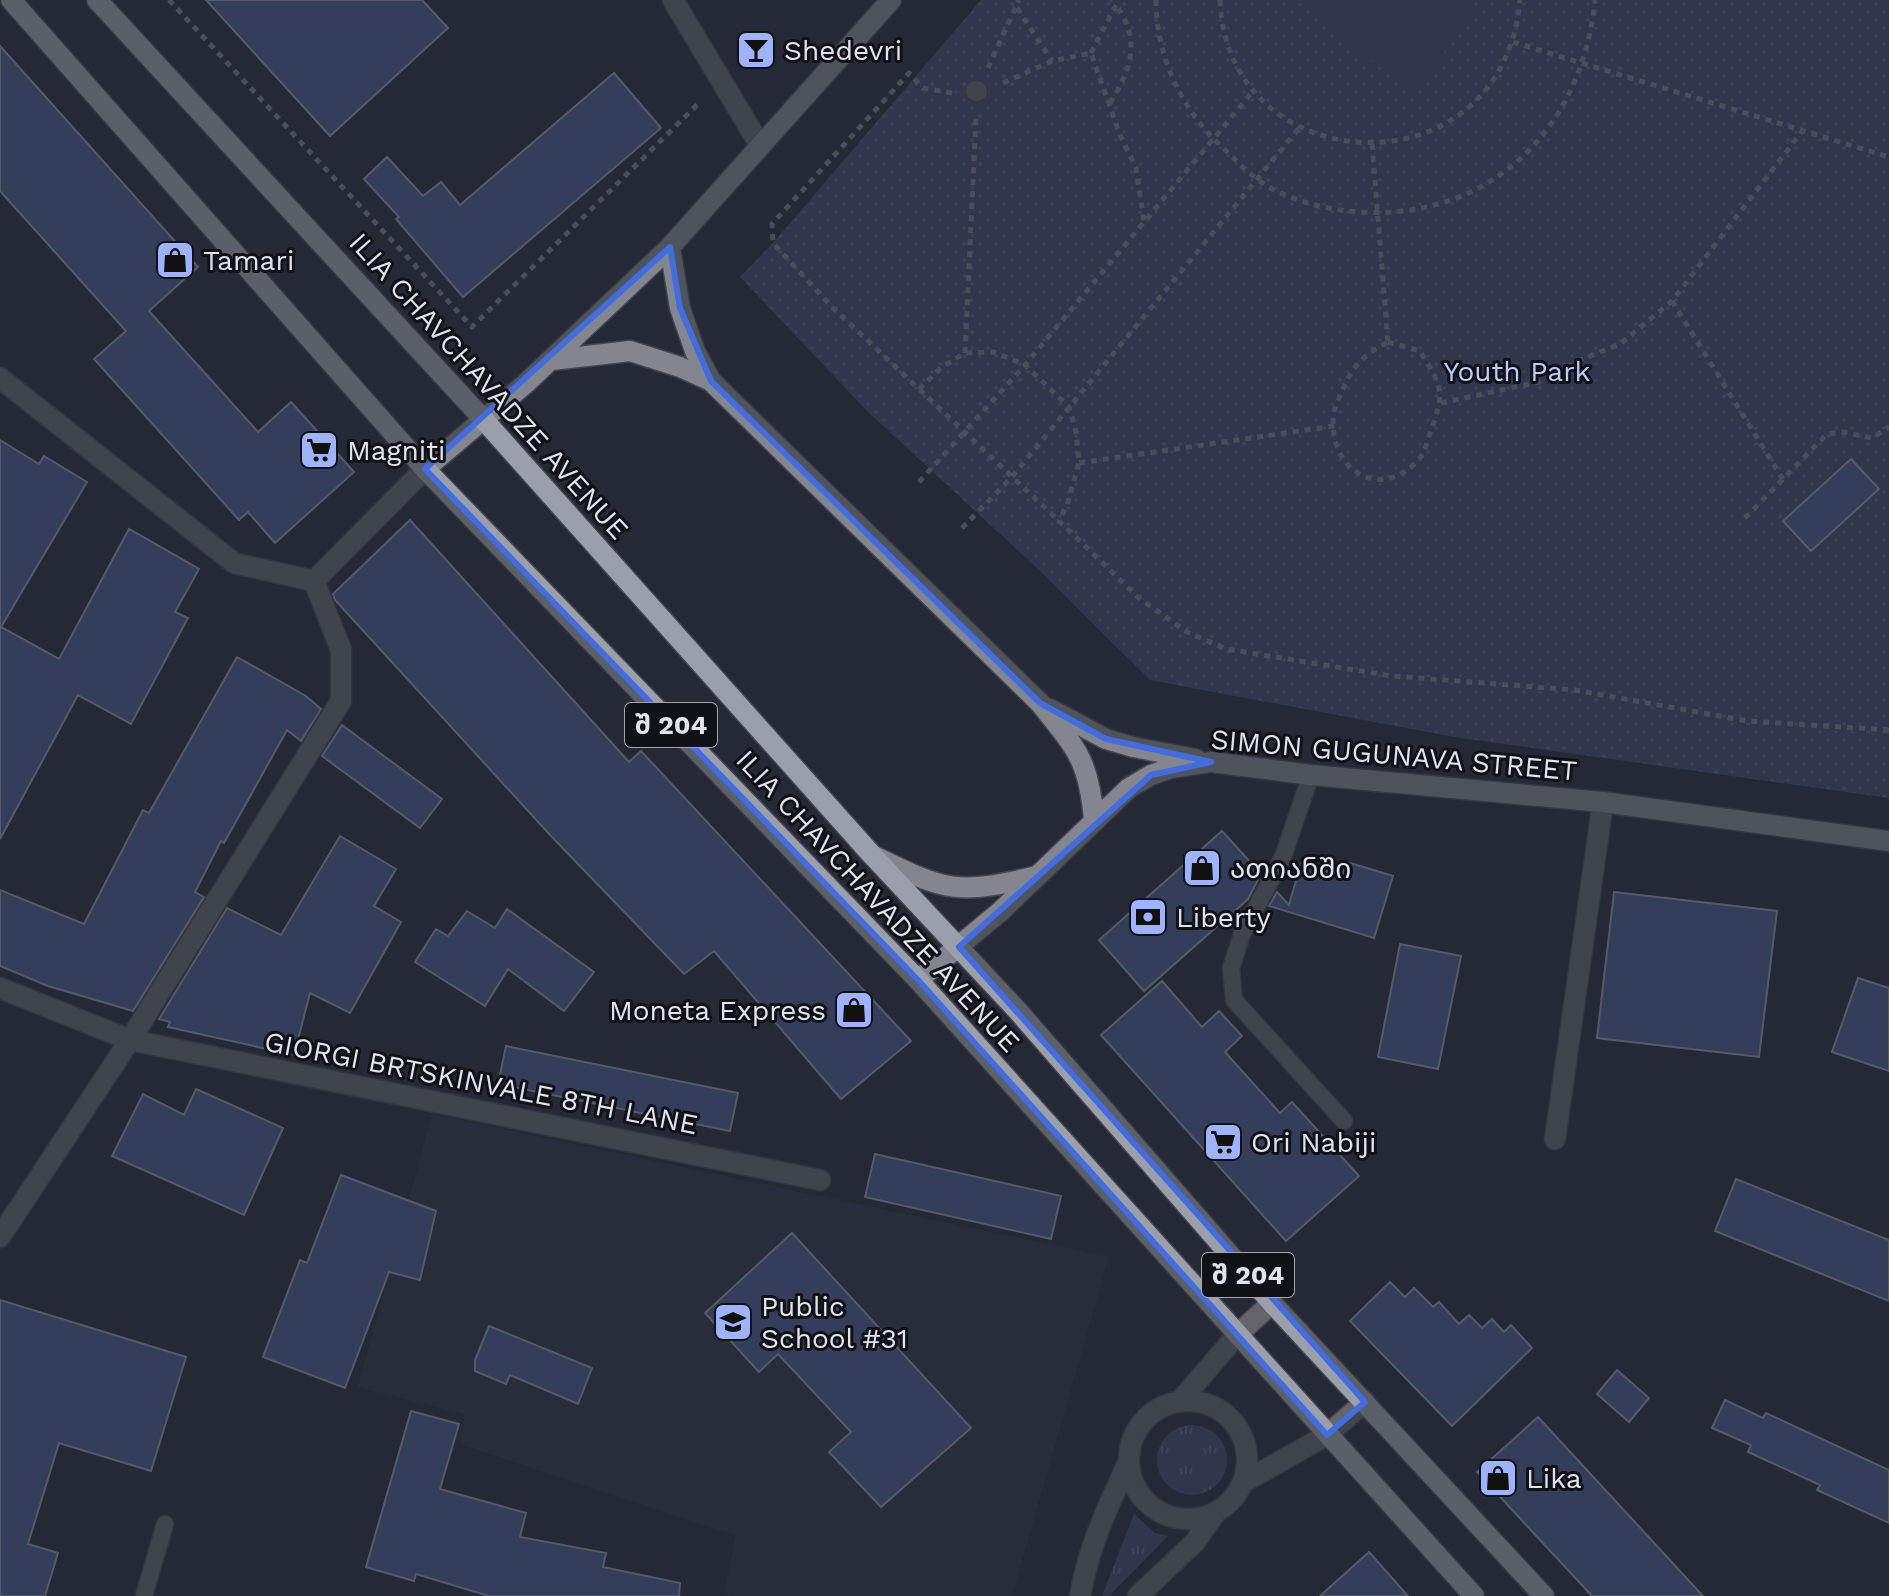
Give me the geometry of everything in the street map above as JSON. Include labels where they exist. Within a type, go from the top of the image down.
[{"type":"main road","name":"ILIA CHAVCHAVADZE AVENUE","points":[[11,0],[425,469],[918,980],[1474,1596]]},
{"type":"main road","name":"ILIA CHAVCHAVADZE AVENUE","points":[[97,0],[484,420],[872,855],[1018,1011],[1272,1303],[1544,1596]]},
{"type":"main road","points":[[425,469],[552,360],[670,247],[891,0]]},
{"type":"main road","points":[[670,247],[680,308],[695,351],[711,381],[1040,703],[1086,767],[1094,820]]},
{"type":"main road","points":[[552,360],[630,351],[711,381]]},
{"type":"main road","points":[[1040,703],[1106,739],[1211,762]]},
{"type":"main road","name":"SIMON GUGUNAVA STREET","points":[[918,980],[959,947],[1129,788],[1171,768],[1211,762],[1311,775],[1603,802],[1889,841]]},
{"type":"main road","points":[[872,855],[923,881],[953,889],[987,888],[1037,876]]},
{"type":"street","points":[[673,0],[760,145]]},
{"type":"street","points":[[0,378],[234,563],[314,581]]},
{"type":"street","points":[[314,581],[425,469]]},
{"type":"street","points":[[0,1237],[130,1040],[341,701],[341,650],[314,581]]},
{"type":"street","points":[[1555,1139],[1603,802]]},
{"type":"street","name":"GIORGI BRTSKINVALE 8TH LANE","points":[[0,988],[130,1040],[820,1180]]},
{"type":"street","points":[[1180,1401],[1238,1334],[1272,1303]]},
{"type":"street","points":[[1080,1596],[1086,1560],[1128,1463],[1131,1443],[1141,1424],[1158,1409],[1180,1401],[1205,1403],[1227,1415],[1242,1434],[1249,1458],[1244,1482],[1233,1500],[1214,1515],[1195,1542],[1138,1596]]},
{"type":"street","points":[[1244,1482],[1327,1435],[1365,1402]]},
{"type":"street","points":[[1128,1463],[1132,1482],[1157,1512],[1175,1519],[1195,1520],[1214,1515]]},
{"type":"lane","points":[[1311,775],[1283,857],[1242,934],[1231,968],[1234,1000],[1344,1121]]},
{"type":"lane","points":[[144,1596],[165,1524]]},
{"type":"path","points":[[169,0],[472,327],[721,81]]},
{"type":"path","points":[[965,353],[976,91],[1019,0]]},
{"type":"path","points":[[1156,0],[1161,45],[1173,79],[1188,110],[1213,139],[1258,180],[1286,195],[1347,212],[1378,213],[1418,209],[1455,199],[1521,159],[1548,131],[1569,98],[1584,63],[1592,32],[1595,0]]},
{"type":"path","points":[[1220,0],[1228,43],[1235,60],[1254,90],[1268,104],[1300,127],[1347,142],[1372,144],[1403,140],[1432,131],[1459,115],[1482,94],[1513,42],[1520,0]]},
{"type":"path","points":[[1114,2],[1091,53],[1120,135],[1136,168],[1144,222]]},
{"type":"path","points":[[1109,104],[1128,67],[1131,45],[1129,23],[1114,2]]},
{"type":"path","points":[[1017,8],[1052,61]]},
{"type":"path","points":[[1513,42],[1889,157]]},
{"type":"path","points":[[1091,53],[1052,61],[1012,80],[976,91],[952,93],[923,88],[909,73],[772,224],[773,243],[831,306],[1139,598],[1187,632],[1226,649],[1392,676],[1575,690],[1747,721],[1889,730]]},
{"type":"path","points":[[919,482],[1025,365],[1254,90]]},
{"type":"path","points":[[962,528],[1011,478],[1300,127]]},
{"type":"path","points":[[1441,403],[1539,382],[1578,361],[1620,344],[1672,301],[1803,130]]},
{"type":"path","points":[[1372,144],[1388,342]]},
{"type":"path","points":[[1672,301],[1784,481]]},
{"type":"path","points":[[1388,342],[1420,351],[1439,382],[1441,403],[1421,457],[1397,477],[1373,481],[1348,467],[1334,436],[1334,410],[1352,368],[1388,342]]},
{"type":"path","points":[[919,389],[942,367],[965,353],[994,352],[1025,365],[1069,407],[1076,432],[1079,463],[1059,521]]},
{"type":"path","points":[[1079,463],[1334,426]]},
{"type":"path","points":[[1745,518],[1827,434],[1843,432],[1872,438],[1889,427]]},
{"type":"highlighted area","points":[[670,247],[680,308],[711,381],[1040,703],[1106,739],[1211,762],[1151,775],[959,947],[1365,1402],[1327,1435],[918,980],[425,469]]},
{"type":"shaded area","name":"Public School #31","points":[[432,1114],[1109,1257],[1012,1596],[735,1596],[724,1593],[736,1535],[460,1444],[465,1414],[358,1387]]},
{"type":"green space","name":"Youth Park","points":[[981,0],[1889,0],[1889,798],[1454,737],[1150,680],[1039,570],[867,411],[740,277],[773,243]]},
{"type":"green space","points":[[1296,0],[1459,0],[1476,13],[1412,93]]},
{"type":"green space","points":[[1192,1425],[1217,1435],[1227,1460],[1217,1485],[1192,1495],[1167,1485],[1157,1460],[1167,1435]]},
{"type":"green space","points":[[1134,1514],[1155,1533],[1168,1536],[1109,1596],[1102,1596]]},
{"type":"building","points":[[206,0],[422,0],[448,28],[330,136]]},
{"type":"building","points":[[0,46],[198,267],[149,311],[258,432],[291,402],[354,472],[275,543],[248,512],[239,520],[94,359],[126,331],[0,191]]},
{"type":"building","points":[[614,73],[661,128],[463,297],[364,179],[387,157],[423,196],[441,182],[460,205]]},
{"type":"building","points":[[0,440],[39,464],[44,456],[87,482],[1,627],[59,659],[129,529],[199,569],[175,612],[188,618],[131,724],[78,695],[0,839]]},
{"type":"building","points":[[1851,459],[1879,489],[1811,551],[1783,521]]},
{"type":"building","points":[[410,520],[629,762],[641,751],[911,1041],[841,1099],[714,951],[684,974],[551,836],[335,600],[333,594]]},
{"type":"building","points":[[237,657],[306,696],[321,709],[301,741],[287,730],[224,843],[221,841],[195,892],[204,897],[133,1011],[48,986],[0,966],[0,890],[84,924],[143,810],[149,813]]},
{"type":"building","points":[[342,725],[442,799],[420,828],[322,756]]},
{"type":"building","points":[[1222,831],[1261,874],[1248,899],[1144,991],[1099,940]]},
{"type":"building","points":[[340,836],[396,869],[374,906],[401,922],[350,1013],[310,993],[294,1055],[168,1027],[170,1022],[159,1019],[227,908],[281,935]]},
{"type":"building","points":[[1347,862],[1393,876],[1374,938],[1269,906],[1277,892],[1289,905],[1301,863],[1342,876]]},
{"type":"building","points":[[1614,892],[1777,911],[1759,1057],[1597,1038]]},
{"type":"building","points":[[507,909],[594,972],[564,1011],[508,969],[485,1006],[415,962],[436,929],[448,936],[467,911],[495,928]]},
{"type":"building","points":[[1400,944],[1461,956],[1438,1069],[1378,1057]]},
{"type":"building","points":[[1858,978],[1889,988],[1889,1071],[1832,1052]]},
{"type":"building","points":[[1162,981],[1202,1027],[1219,1011],[1242,1036],[1225,1052],[1280,1113],[1292,1102],[1359,1176],[1286,1241],[1101,1035]]},
{"type":"building","points":[[506,1046],[738,1093],[730,1131],[498,1084]]},
{"type":"building","points":[[196,1089],[283,1128],[244,1215],[112,1156],[143,1094],[184,1115]]},
{"type":"building","points":[[875,1154],[1061,1196],[1051,1239],[865,1197]]},
{"type":"building","points":[[341,1175],[436,1211],[420,1280],[389,1272],[345,1388],[263,1357],[300,1260],[307,1263]]},
{"type":"building","points":[[1736,1179],[1889,1240],[1889,1301],[1715,1231]]},
{"type":"building","points":[[792,1233],[971,1428],[881,1507],[829,1452],[851,1432],[778,1354],[759,1372],[705,1313]]},
{"type":"building","points":[[1390,1282],[1405,1297],[1414,1288],[1433,1307],[1439,1302],[1459,1324],[1469,1315],[1482,1328],[1492,1319],[1504,1332],[1511,1325],[1532,1348],[1452,1426],[1350,1321]]},
{"type":"building","points":[[0,1300],[186,1357],[151,1471],[59,1443],[28,1544],[58,1553],[45,1596],[0,1596]]},
{"type":"building","points":[[489,1326],[592,1368],[578,1404],[510,1375],[506,1384],[475,1371],[475,1360]]},
{"type":"building","points":[[1617,1370],[1649,1398],[1629,1422],[1597,1394]]},
{"type":"building","points":[[1725,1400],[1763,1418],[1766,1413],[1889,1470],[1889,1523],[1817,1490],[1820,1485],[1748,1452],[1751,1445],[1712,1428]]},
{"type":"building","points":[[411,1411],[459,1424],[440,1489],[526,1513],[520,1537],[606,1553],[603,1567],[680,1583],[679,1596],[489,1596],[416,1574],[414,1581],[366,1567]]},
{"type":"building","points":[[1538,1417],[1703,1596],[1592,1596],[1477,1472]]},
{"type":"building","points":[[1369,1552],[1408,1596],[1320,1596]]},
{"type":"place","name":"Shedevri","points":[[756,50]]},
{"type":"place","name":"Tamari","points":[[175,260]]},
{"type":"place","name":"Magniti","points":[[319,450]]},
{"type":"place","name":"ათიანში","points":[[1202,868]]},
{"type":"place","name":"Liberty","points":[[1148,917]]},
{"type":"place","name":"Moneta Express","points":[[854,1010]]},
{"type":"place","name":"Ori Nabiji","points":[[1223,1142]]},
{"type":"place","name":"Public School #31","points":[[733,1322]]},
{"type":"place","name":"Lika","points":[[1498,1478]]}]
